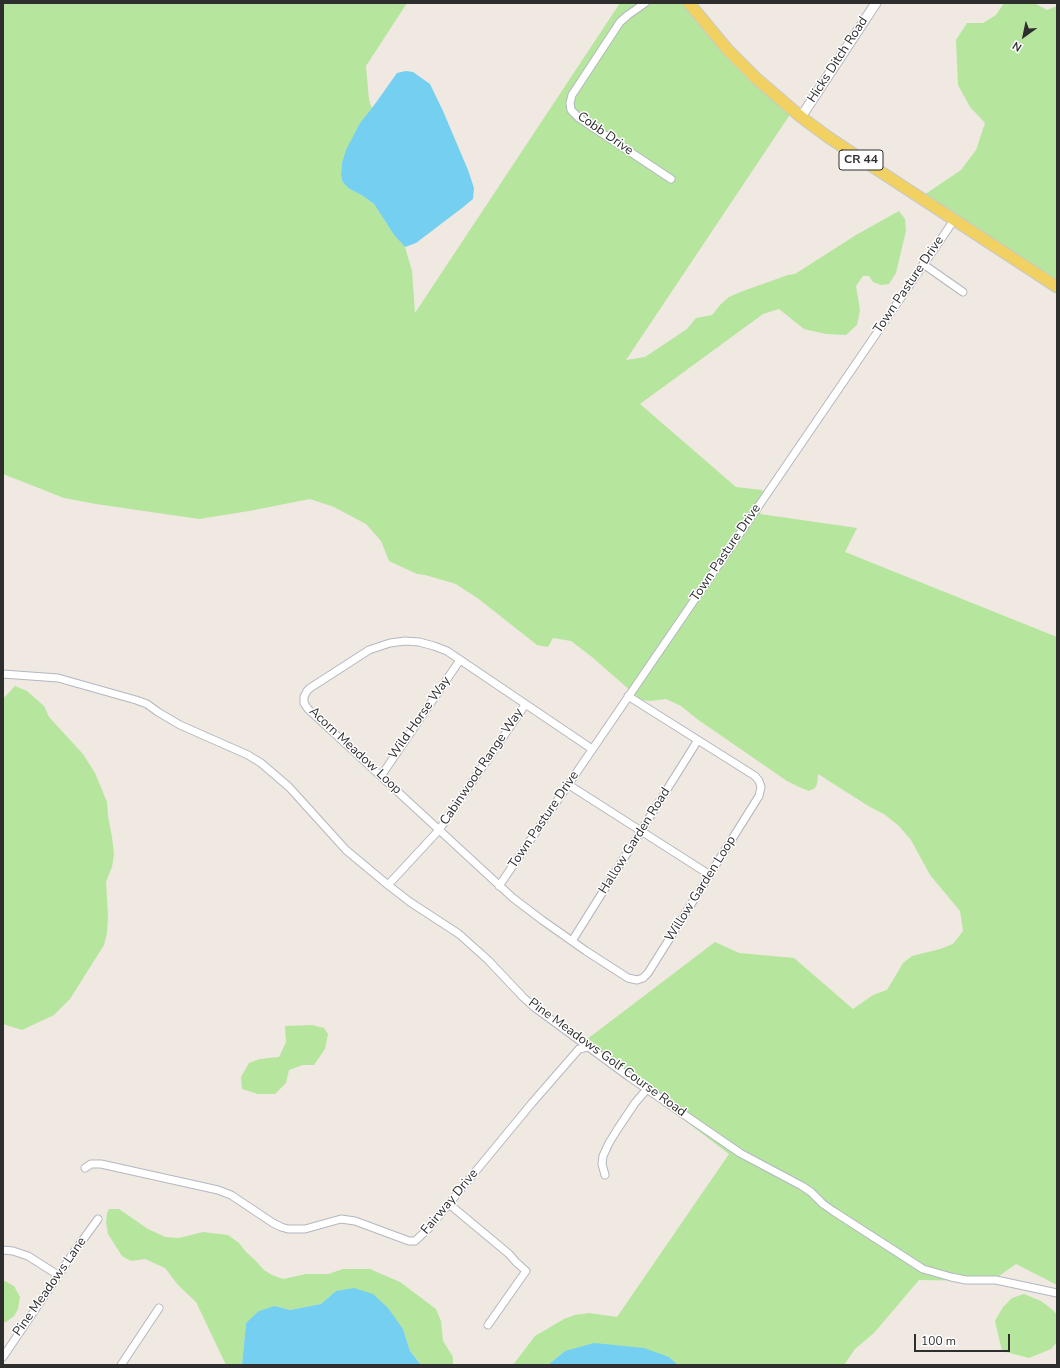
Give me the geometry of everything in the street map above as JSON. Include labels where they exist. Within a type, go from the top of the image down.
[{"type":"main road","name":"CR 44","points":[[689,3],[727,49],[757,79],[801,117],[840,145],[1057,287]]},
{"type":"street","name":"Cobb Drive","points":[[645,3],[620,22],[572,95],[570,103],[572,110],[579,118],[671,179]]},
{"type":"street","name":"Hicks Ditch Road","points":[[801,117],[876,3]]},
{"type":"street","name":"Town Pasture Drive","points":[[499,886],[954,220]]},
{"type":"street","points":[[923,264],[963,292]]},
{"type":"street","name":"Acorn Meadow Loop","points":[[499,886],[306,707],[304,699],[307,691],[369,650],[390,643],[412,642],[427,644],[441,648],[460,660],[592,749]]},
{"type":"street","name":"Wild Horse Way","points":[[380,776],[460,660]]},
{"type":"street","name":"Pine Meadows Golf Course Road","points":[[3,674],[58,678],[136,700],[147,704],[180,725],[248,755],[261,763],[288,787],[346,850],[410,902],[459,934],[488,960],[528,1002],[588,1047],[740,1153],[773,1171],[784,1175],[807,1189],[833,1211],[923,1269],[966,1280],[996,1280],[1057,1293]]},
{"type":"street","name":"Willow Garden Loop","points":[[499,886],[542,920],[630,979],[641,979],[648,973],[759,796],[761,787],[756,777],[628,696]]},
{"type":"street","name":"Cabinwood Range Way","points":[[388,885],[439,830],[525,704]]},
{"type":"street","name":"Hallow Garden Road","points":[[572,941],[698,740]]},
{"type":"street","points":[[568,785],[710,875]]},
{"type":"street","name":"Fairway Drive","points":[[85,1168],[90,1164],[101,1164],[218,1190],[231,1195],[273,1223],[288,1229],[305,1229],[341,1219],[355,1221],[409,1241],[415,1241],[428,1229],[532,1103],[579,1049],[588,1047]]},
{"type":"street","points":[[605,1175],[602,1164],[603,1156],[609,1143],[635,1103],[647,1089]]},
{"type":"street","points":[[449,1204],[509,1254],[526,1271],[488,1325]]},
{"type":"street","name":"Pine Meadows Lane","points":[[3,1357],[98,1219]]},
{"type":"street","points":[[3,1250],[14,1251],[28,1256],[58,1275]]},
{"type":"street","points":[[121,1365],[159,1308]]},
{"type":"green space","points":[[3,3],[407,3],[366,66],[369,100],[372,108],[360,123],[342,163],[341,174],[342,181],[348,188],[374,204],[394,235],[405,247],[412,271],[415,313],[620,3],[685,3],[791,113],[626,360],[645,357],[687,329],[696,318],[712,315],[729,297],[788,275],[795,274],[856,235],[899,211],[905,219],[906,231],[896,273],[889,284],[881,285],[873,282],[869,276],[863,276],[856,286],[860,310],[857,325],[846,335],[826,334],[804,329],[779,309],[763,314],[640,404],[736,487],[762,490],[766,496],[760,514],[857,528],[845,552],[1057,637],[1057,1285],[1016,1264],[992,1281],[919,1280],[874,1333],[855,1349],[844,1365],[678,1365],[669,1357],[565,1351],[548,1365],[513,1365],[535,1336],[564,1319],[575,1315],[589,1313],[617,1317],[729,1154],[582,1043],[715,942],[739,953],[794,958],[853,1009],[873,995],[887,990],[903,963],[912,956],[953,944],[963,931],[960,911],[930,875],[911,840],[899,826],[884,814],[870,807],[818,774],[815,788],[809,791],[787,781],[697,719],[681,706],[666,699],[650,701],[641,700],[592,657],[571,641],[553,638],[548,647],[537,645],[480,600],[456,584],[417,574],[389,561],[381,541],[366,524],[334,507],[310,499],[199,519],[64,498],[3,474]]},
{"type":"green space","points":[[1004,3],[1034,3],[1047,10],[1057,6],[1057,282],[924,195],[961,170],[976,150],[985,123],[970,107],[958,85],[956,40],[967,23],[983,23],[996,15]]},
{"type":"green space","points":[[15,686],[27,691],[44,706],[49,717],[83,754],[95,773],[107,802],[114,854],[112,867],[106,882],[108,916],[107,933],[104,945],[70,999],[54,1015],[22,1030],[3,1024],[3,699]]},
{"type":"green space","points":[[312,1025],[324,1028],[328,1034],[325,1049],[314,1065],[303,1065],[289,1070],[286,1083],[275,1094],[258,1094],[242,1089],[241,1077],[249,1063],[260,1059],[279,1057],[286,1042],[285,1026]]},
{"type":"green space","points":[[109,1209],[119,1209],[148,1229],[165,1237],[179,1238],[203,1232],[228,1235],[239,1243],[264,1270],[283,1279],[306,1274],[328,1274],[343,1269],[370,1269],[400,1282],[436,1309],[441,1321],[443,1341],[453,1357],[453,1365],[421,1365],[410,1351],[403,1329],[336,1291],[321,1304],[290,1310],[275,1306],[246,1323],[242,1365],[226,1365],[196,1302],[178,1285],[165,1268],[145,1259],[131,1261],[122,1256],[108,1234],[106,1222]]},
{"type":"green space","points":[[3,1281],[14,1286],[20,1297],[18,1309],[14,1316],[6,1322],[3,1322]]},
{"type":"green space","points":[[1024,1294],[1041,1301],[1057,1315],[1057,1342],[1051,1349],[1029,1358],[1002,1351],[995,1321],[1003,1307],[1012,1298]]},
{"type":"water","points":[[406,71],[413,72],[430,84],[468,170],[474,188],[473,199],[416,243],[405,247],[394,235],[374,204],[348,188],[342,181],[341,174],[342,163],[346,150],[360,123],[397,73]]},
{"type":"water","points":[[354,1288],[373,1294],[388,1308],[403,1329],[410,1351],[421,1365],[242,1365],[246,1323],[259,1311],[275,1306],[290,1310],[321,1304],[336,1291]]},
{"type":"water","points":[[594,1343],[644,1348],[669,1357],[678,1365],[548,1365],[565,1351]]}]
